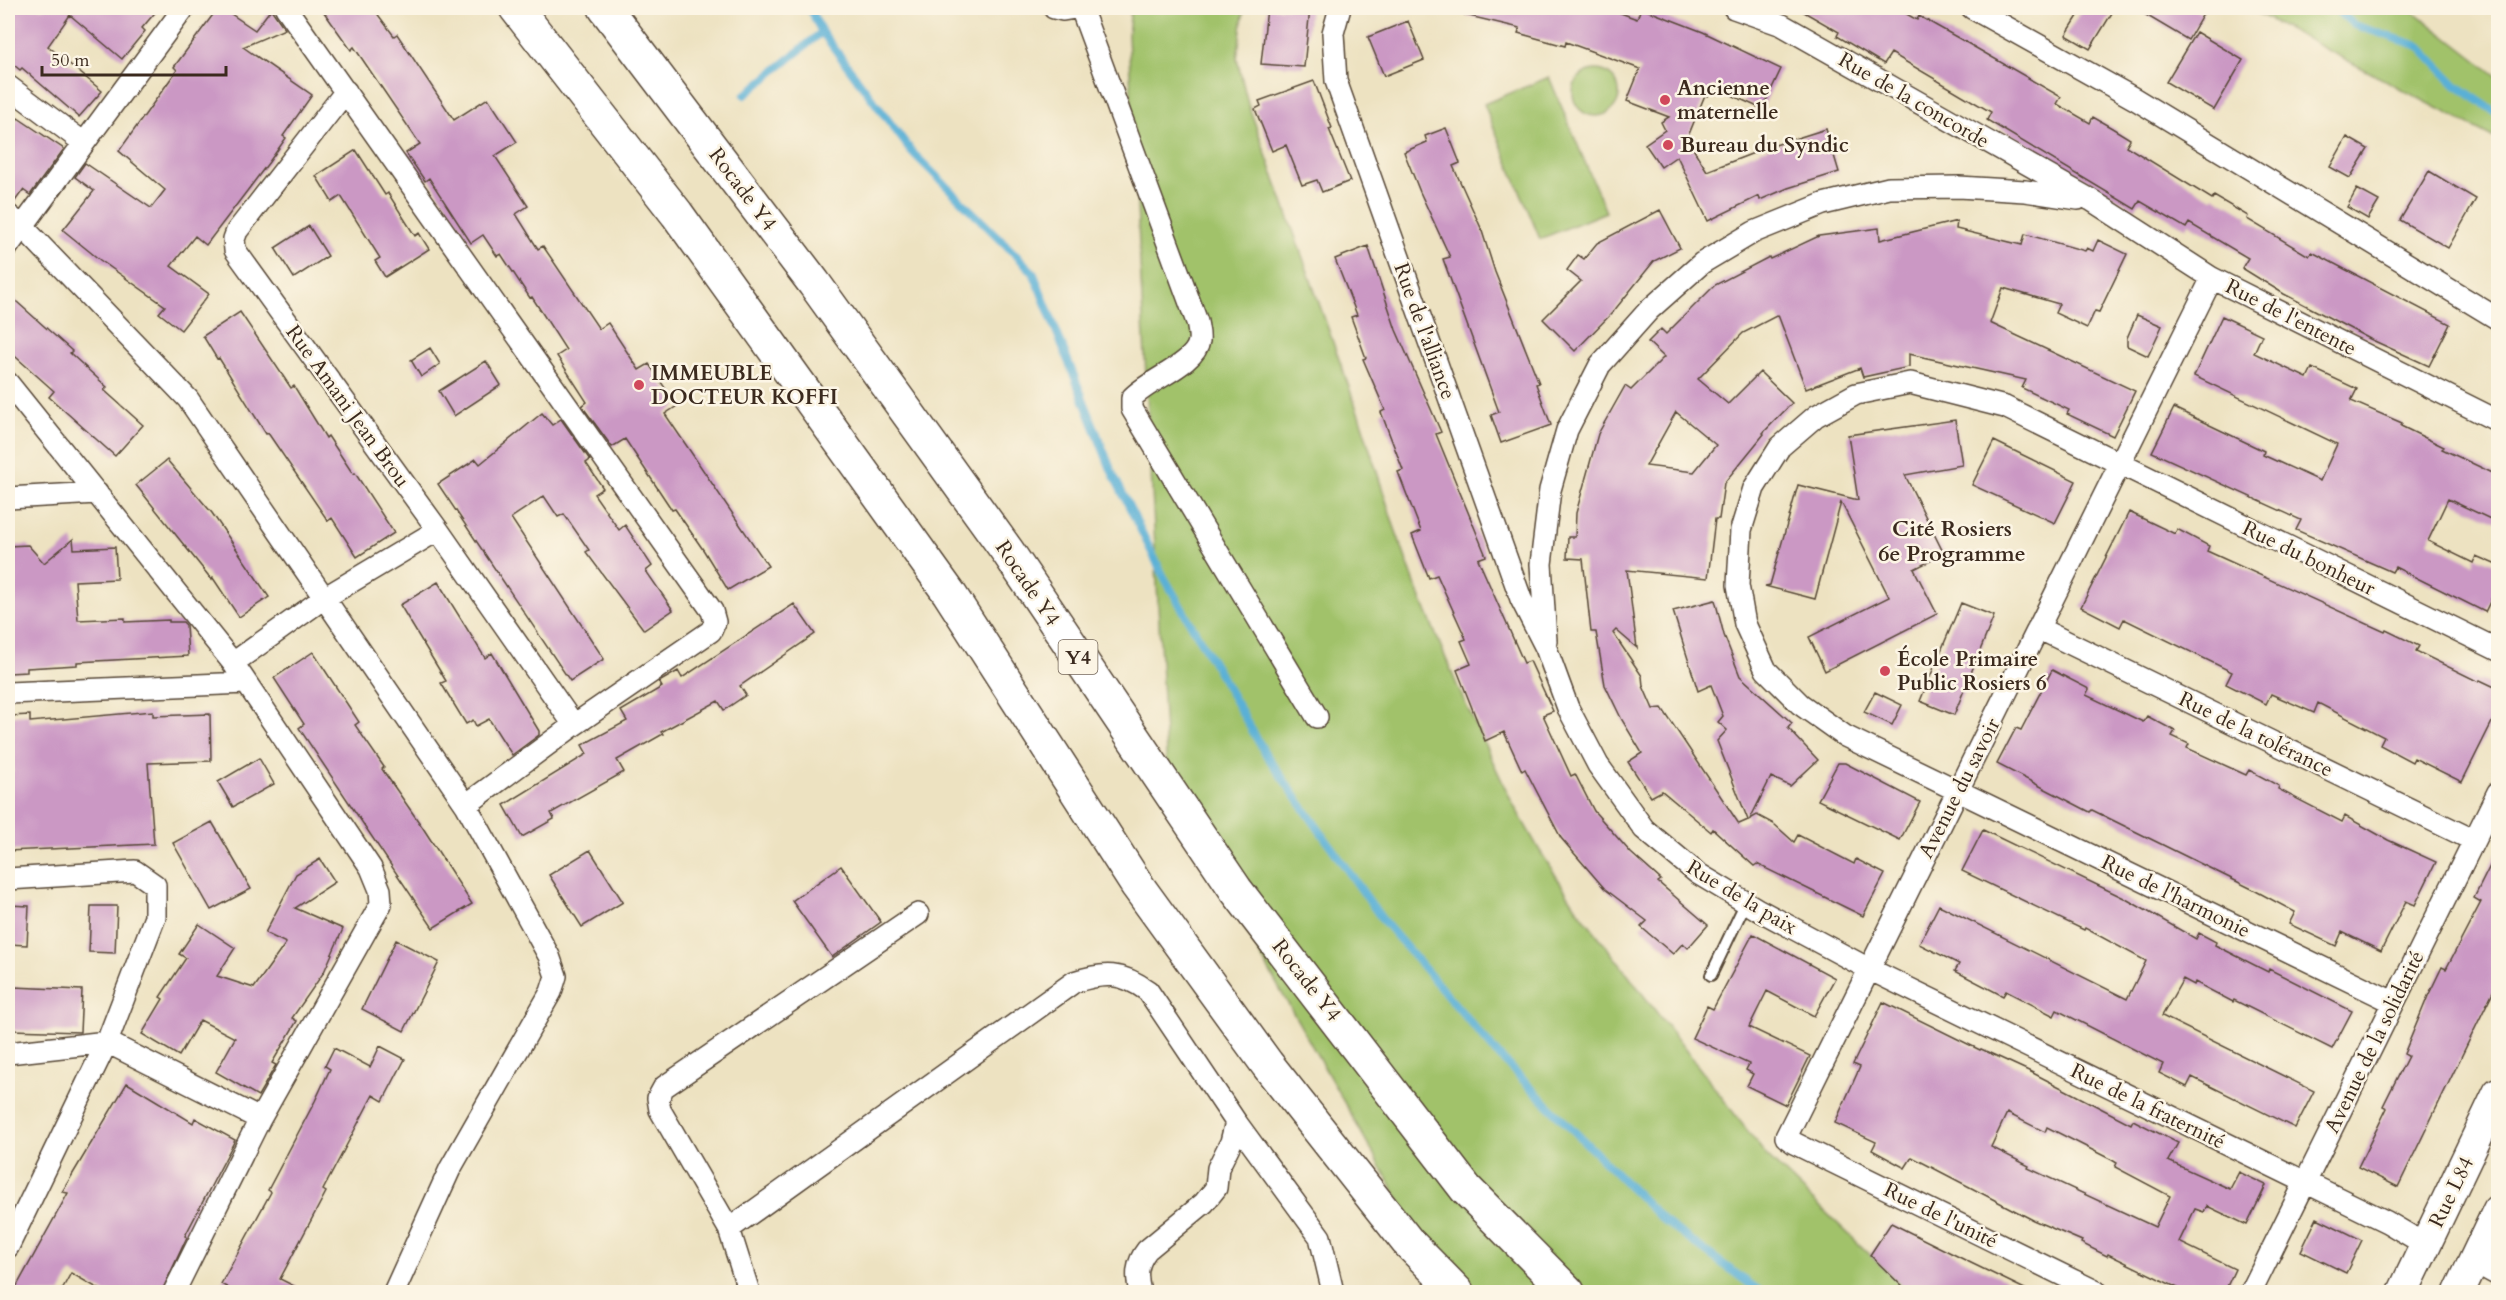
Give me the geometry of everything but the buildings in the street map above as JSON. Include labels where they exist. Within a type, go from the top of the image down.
[{"type":"highway","points":[[516,8],[677,214],[935,574],[1137,885],[1260,1055],[1407,1242],[1457,1293]]},
{"type":"highway","name":"Rocade Y4","points":[[605,8],[814,283],[1008,552],[1236,890],[1466,1188],[1568,1293]]},
{"type":"main road","name":"Rue L84","points":[[2403,1293],[2499,1093]]},
{"type":"main road","points":[[2459,1293],[2486,1268],[2499,1210]]},
{"type":"street","points":[[8,246],[15,221],[84,143],[184,8]]},
{"type":"street","points":[[286,8],[712,611],[715,622],[711,631],[574,724],[466,805]]},
{"type":"street","points":[[1054,8],[1063,10],[1075,8]]},
{"type":"street","points":[[1081,8],[1197,322],[1199,343],[1189,359],[1140,389],[1132,398],[1132,409],[1317,717]]},
{"type":"street","name":"Rue de l'alliance","points":[[1340,8],[1333,33],[1336,81],[1521,599],[1546,648]]},
{"type":"street","name":"Rue de la concorde","points":[[1734,8],[1782,25],[2091,200]]},
{"type":"street","points":[[1972,8],[2135,99],[2499,319]]},
{"type":"street","points":[[8,86],[84,143]]},
{"type":"street","name":"Rue Amani Jean Brou","points":[[346,91],[237,231],[234,239],[235,250],[438,530],[574,724]]},
{"type":"street","points":[[1546,648],[1541,564],[1550,490],[1567,430],[1600,365],[1649,310],[1702,263],[1754,232],[1822,204],[1889,188],[2025,191],[2091,200]]},
{"type":"street","name":"Rue de l'entente","points":[[2091,200],[2212,278],[2499,421]]},
{"type":"street","points":[[15,221],[188,399],[466,805],[549,956],[556,976],[551,992],[450,1169],[394,1293]]},
{"type":"street","name":"Avenue du savoir","points":[[1786,1137],[2212,278]]},
{"type":"street","points":[[8,383],[233,663],[371,868],[380,890],[381,904],[260,1119],[174,1293]]},
{"type":"street","name":"Rue du bonheur","points":[[1958,790],[1845,736],[1800,704],[1766,670],[1745,624],[1738,585],[1741,530],[1754,488],[1780,447],[1816,416],[1856,394],[1911,383],[2005,407],[2499,650]]},
{"type":"street","points":[[8,498],[97,493]]},
{"type":"street","points":[[233,663],[324,598],[438,530]]},
{"type":"street","name":"Rue de la tolérance","points":[[2038,628],[2473,840]]},
{"type":"street","name":"Rue de la paix","points":[[1546,648],[1568,708],[1593,755],[1644,829],[1697,873],[1869,969]]},
{"type":"street","points":[[8,693],[246,683]]},
{"type":"street","name":"Rue de l'harmonie","points":[[1958,790],[2393,1002]]},
{"type":"street","name":"Avenue de la solidarité","points":[[2251,1293],[2473,840],[2499,792]]},
{"type":"street","points":[[8,879],[135,871],[155,885],[155,917],[107,1042],[8,1247]]},
{"type":"street","points":[[749,1293],[729,1229],[660,1110],[658,1098],[664,1087],[918,914]]},
{"type":"street","name":"Rue de la fraternité","points":[[1869,969],[2387,1222],[2426,1245]]},
{"type":"street","points":[[729,1229],[1074,982],[1096,974],[1122,976],[1148,992],[1236,1122],[1320,1237],[1333,1293]]},
{"type":"street","points":[[8,1053],[107,1042],[260,1119]]},
{"type":"street","points":[[1140,1293],[1137,1279],[1140,1259],[1147,1250],[1204,1203],[1216,1188],[1218,1168],[1231,1142],[1236,1122]]},
{"type":"street","name":"Rue de l'unité","points":[[1786,1137],[2097,1293]]},
{"type":"lane","points":[[1711,975],[1746,902]]},
{"type":"green space","points":[[1131,8],[1244,8],[1237,59],[1248,104],[1360,418],[1394,526],[1417,589],[1459,690],[1512,802],[1576,907],[1766,1155],[1909,1292],[1452,1292],[1168,793],[1128,35]]},
{"type":"green space","points":[[2248,8],[2409,8],[2498,77],[2498,140]]},
{"type":"green space","points":[[1596,70],[1612,77],[1619,93],[1612,109],[1596,116],[1580,109],[1573,93],[1580,77]]},
{"type":"green space","points":[[1549,77],[1606,212],[1540,239],[1484,104]]},
{"type":"waterway","points":[[809,8],[822,32],[912,152],[1033,272],[1112,472],[1164,577],[1265,753],[1382,919],[1501,1058],[1664,1221],[1761,1292]]},
{"type":"waterway","points":[[2335,8],[2354,25],[2419,46],[2456,85],[2498,114]]},
{"type":"waterway","points":[[745,95],[822,32]]},
{"type":"place","name":"Ancienne maternelle","points":[[1665,100]]},
{"type":"place","name":"Bureau du Syndic","points":[[1668,145]]},
{"type":"place","name":"IMMEUBLE DOCTEUR KOFFI","points":[[639,385]]},
{"type":"place","name":"École Primaire Public Rosiers 6","points":[[1885,671]]},
{"type":"district","name":"Cité Rosiers 6e Programme","points":[[1952,540]]}]
